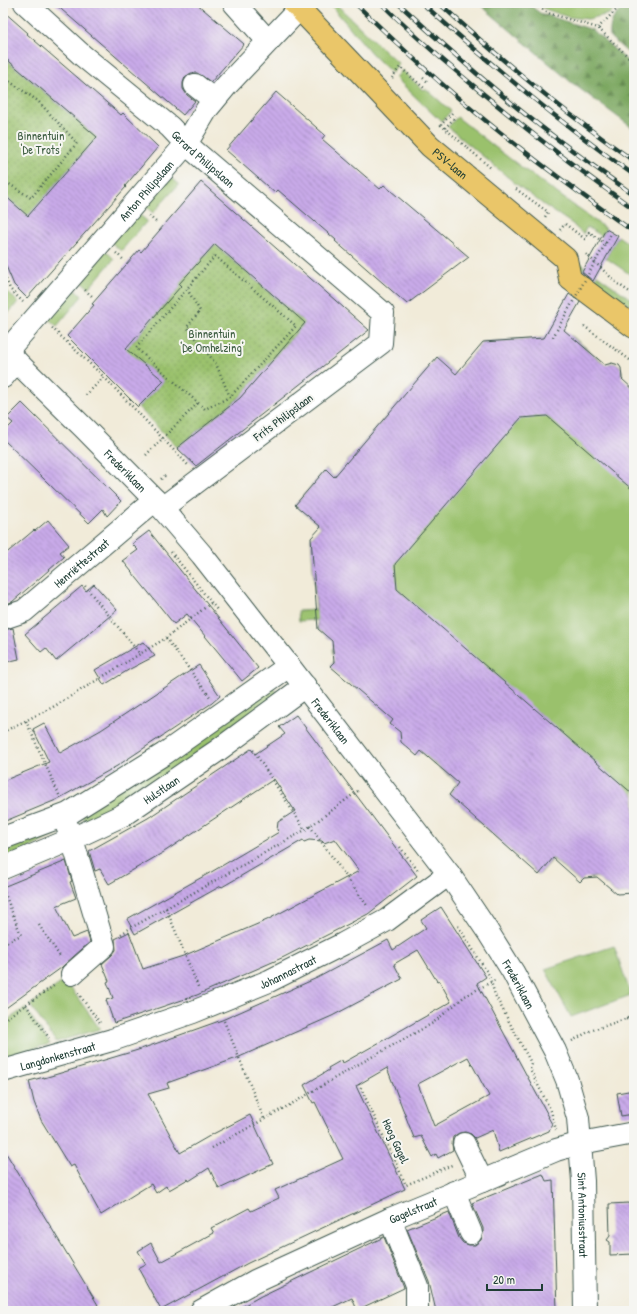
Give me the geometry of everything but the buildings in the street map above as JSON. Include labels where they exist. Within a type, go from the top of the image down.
[{"type":"main road","name":"PSV-laan","points":[[297,6],[430,146],[566,259],[570,279],[634,327]]},
{"type":"main road","name":"PSV-laan","points":[[613,311],[634,335]]},
{"type":"street","name":"Gerard Philipslaan","points":[[25,3],[83,56],[170,127],[186,144],[383,314]]},
{"type":"street","points":[[234,3],[268,41]]},
{"type":"street","name":"Anton Philipslaan","points":[[7,360],[186,144],[214,100],[268,41],[297,6]]},
{"type":"street","points":[[195,85],[214,100]]},
{"type":"street","name":"Frits Philipslaan","points":[[159,504],[201,479],[381,343],[383,314]]},
{"type":"street","name":"Frederiklaan","points":[[7,360],[159,504],[202,555],[290,666],[449,874],[513,972],[555,1051],[573,1098],[578,1118],[581,1144]]},
{"type":"street","name":"Henriëttestraat","points":[[3,618],[24,611],[72,570],[159,504]]},
{"type":"street","points":[[3,838],[65,814],[164,754],[290,666]]},
{"type":"street","name":"Hulstlaan","points":[[3,868],[72,839],[123,815],[217,751],[305,686]]},
{"type":"street","points":[[65,814],[104,946],[69,975]]},
{"type":"street","name":"Johannastraat","points":[[112,1040],[212,1005],[269,981],[387,920],[449,874]]},
{"type":"street","name":"Langdonkenstraat","points":[[3,1071],[112,1040]]},
{"type":"street","name":"Gagelstraat","points":[[201,1311],[255,1281],[390,1219],[482,1180],[556,1150],[634,1133]]},
{"type":"street","points":[[464,1144],[482,1180]]},
{"type":"street","name":"Sint Antoniusstraat","points":[[581,1144],[586,1311]]},
{"type":"street","points":[[454,1192],[471,1233]]},
{"type":"street","points":[[390,1219],[417,1286],[417,1311]]},
{"type":"path","points":[[532,3],[548,13],[598,28],[634,62]]},
{"type":"path","points":[[598,28],[623,3]]},
{"type":"path","points":[[390,80],[400,67],[424,87]]},
{"type":"path","points":[[3,77],[38,101],[77,143],[31,198],[3,180]]},
{"type":"path","points":[[423,78],[429,83]]},
{"type":"path","points":[[452,112],[442,125],[496,172]]},
{"type":"path","points":[[445,128],[456,116]]},
{"type":"path","points":[[513,187],[548,212],[545,217]]},
{"type":"path","points":[[561,228],[565,224],[585,239],[589,232],[606,244]]},
{"type":"path","points":[[553,337],[612,232]]},
{"type":"path","points":[[215,256],[296,326],[230,396],[205,408],[136,348],[215,256]]},
{"type":"path","points":[[3,272],[10,289],[27,306]]},
{"type":"path","points":[[187,289],[200,311],[187,327],[216,364],[230,396]]},
{"type":"path","points":[[584,326],[634,363]]},
{"type":"path","points":[[60,334],[104,377],[201,479]]},
{"type":"path","points":[[85,396],[104,377]]},
{"type":"path","points":[[146,455],[198,403]]},
{"type":"path","points":[[167,547],[221,614]]},
{"type":"path","points":[[72,570],[140,654]]},
{"type":"path","points":[[3,732],[53,707],[166,638],[211,602]]},
{"type":"path","points":[[166,638],[222,713]]},
{"type":"path","points":[[26,721],[65,814]]},
{"type":"path","points":[[242,733],[305,830]]},
{"type":"path","points":[[104,946],[129,929],[305,830],[358,791]]},
{"type":"path","points":[[310,826],[370,910],[378,925]]},
{"type":"path","points":[[3,889],[20,935],[3,944]]},
{"type":"path","points":[[166,908],[264,1119]]},
{"type":"path","name":"Frederiklaan","points":[[455,922],[489,975],[495,995],[531,1063],[530,1069],[551,1111],[557,1134]]},
{"type":"path","points":[[39,925],[69,975],[112,1040]]},
{"type":"path","points":[[3,1020],[69,975]]},
{"type":"path","points":[[212,1148],[433,1023],[465,996],[491,982]]},
{"type":"path","points":[[26,1005],[61,1054]]},
{"type":"path","points":[[555,1051],[590,1031],[634,1016]]},
{"type":"path","points":[[626,1019],[634,1021]]},
{"type":"path","name":"Hoog Gagel","points":[[359,1084],[406,1185],[438,1171]]},
{"type":"green space","points":[[329,3],[335,3],[399,64],[392,73],[372,54]]},
{"type":"green space","points":[[478,3],[527,3],[540,13],[593,30],[634,67],[634,129],[572,83]]},
{"type":"green space","points":[[536,3],[620,3],[609,14],[588,19],[568,17],[545,9]]},
{"type":"green space","points":[[628,3],[634,3],[634,45],[627,52],[610,37],[610,31],[612,21],[616,14]]},
{"type":"green space","name":"Binnentuin 'De Trots'","points":[[6,59],[98,138],[56,184],[17,234],[21,210],[3,194],[3,62]]},
{"type":"green space","points":[[402,70],[423,90],[425,88],[451,111],[442,121],[396,78]]},
{"type":"green space","points":[[457,117],[509,158],[606,229],[602,236],[587,227],[583,234],[574,225],[516,184],[448,127]]},
{"type":"green space","points":[[168,175],[179,184],[153,213],[143,204]]},
{"type":"green space","points":[[136,212],[147,221],[121,251],[110,241]]},
{"type":"green space","points":[[618,236],[634,247],[634,277],[606,258]]},
{"type":"green space","name":"Binnentuin 'De Omhelzing'","points":[[218,241],[223,246],[221,250],[299,318],[308,320],[238,399],[177,447],[138,407],[164,381],[124,348],[134,340],[181,286],[179,284]]},
{"type":"green space","points":[[104,249],[114,259],[89,288],[78,279]]},
{"type":"green space","points":[[573,258],[634,301],[634,309],[571,264]]},
{"type":"green space","points":[[3,281],[7,291],[18,302],[6,316],[3,313]]},
{"type":"green space","points":[[72,287],[82,296],[57,326],[46,317]]},
{"type":"green space","points":[[572,336],[606,365],[612,363],[619,365],[622,372],[620,378],[634,390],[634,893],[617,894],[597,877],[591,878],[587,874],[580,882],[553,859],[539,875],[449,795],[457,783],[421,751],[417,756],[393,720],[330,666],[337,658],[333,655],[332,649],[336,644],[318,629],[317,620],[299,621],[298,611],[316,610],[311,538],[321,527],[295,505],[326,469],[334,477],[437,357],[456,374],[483,342]]},
{"type":"green space","points":[[272,686],[281,698],[215,745],[90,823],[84,821],[82,813]]},
{"type":"green space","points":[[55,830],[56,834],[3,862],[3,845]]},
{"type":"green space","points":[[614,946],[631,995],[571,1017],[545,969]]},
{"type":"green space","points":[[65,980],[100,1029],[56,1042],[30,1005]]},
{"type":"green space","points":[[25,1008],[50,1044],[3,1057],[3,1023]]},
{"type":"railway","points":[[355,3],[419,64],[469,107],[540,164],[634,232]]},
{"type":"railway","points":[[381,3],[424,44],[489,99],[571,163],[634,209]]},
{"type":"railway","points":[[398,3],[515,106],[573,151],[634,195]]},
{"type":"railway","points":[[422,3],[525,92],[634,175]]},
{"type":"railway","points":[[439,3],[534,85],[583,124],[634,161]]}]
